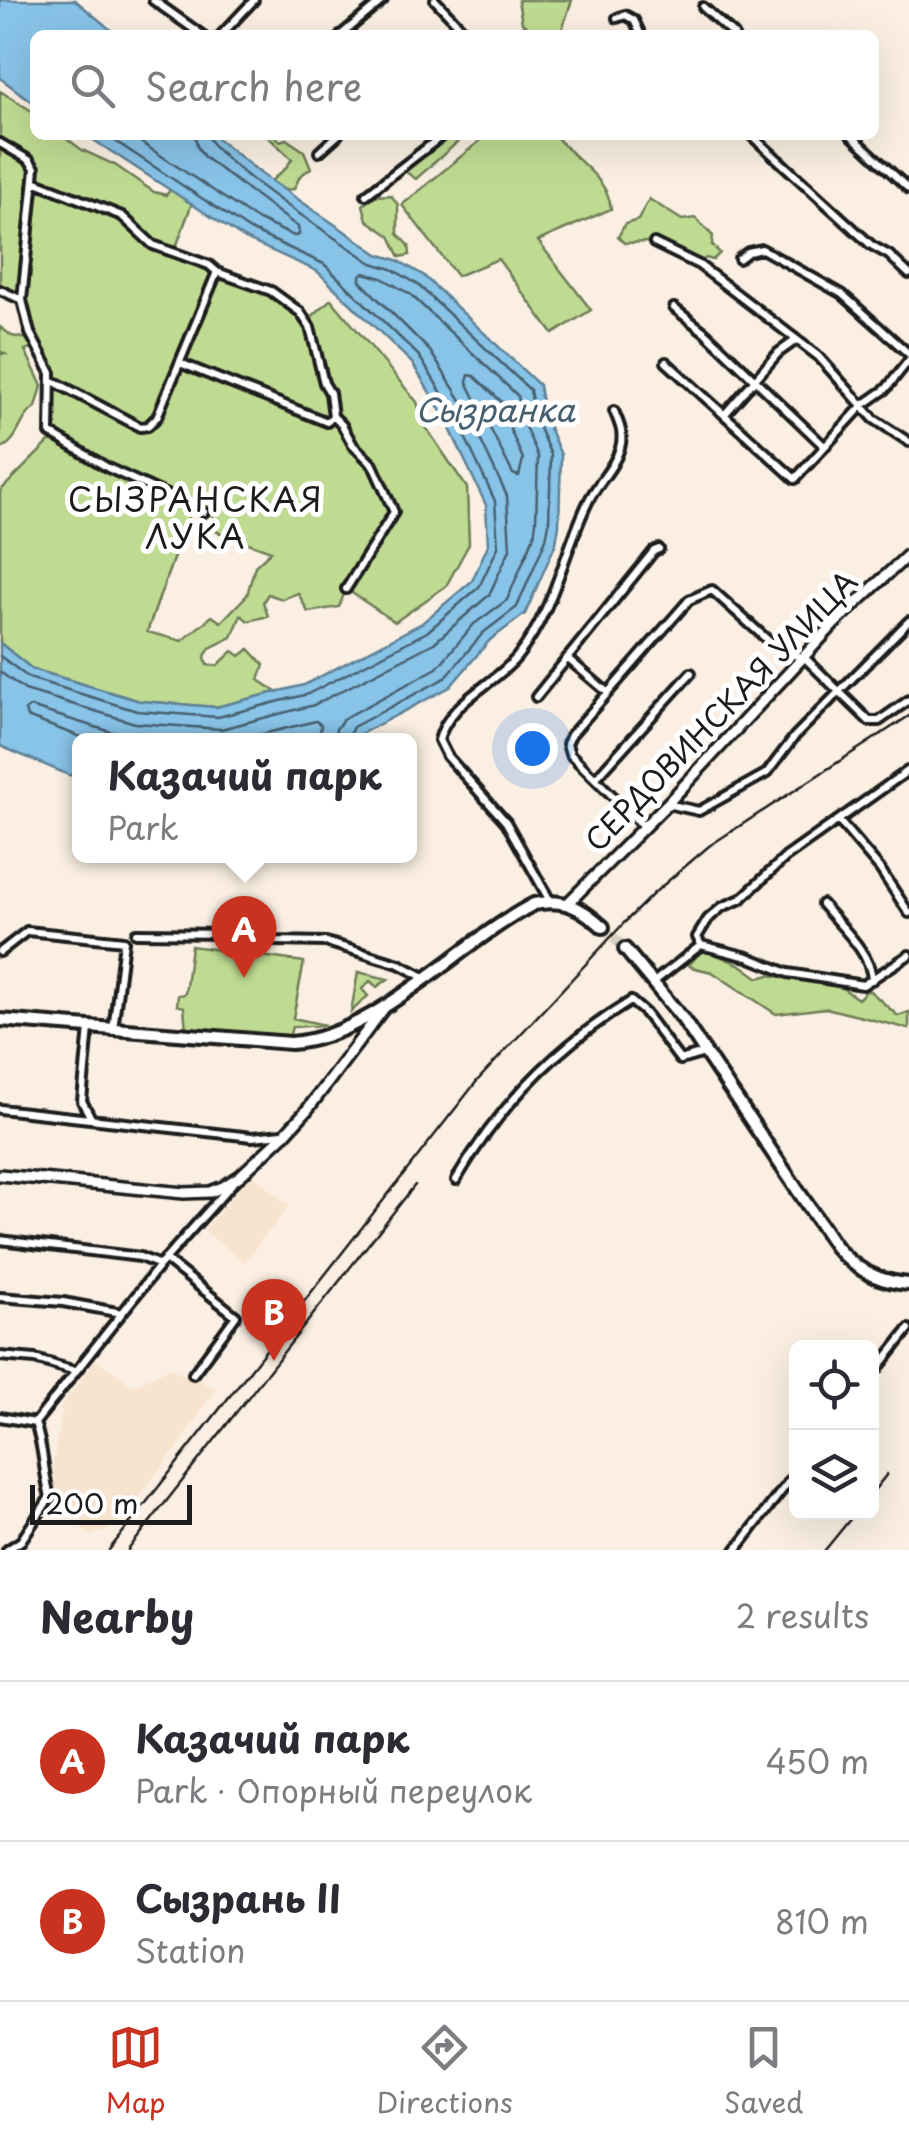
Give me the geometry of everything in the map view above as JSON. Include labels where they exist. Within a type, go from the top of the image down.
[{"type":"main road","points":[[0,1020],[291,1042],[325,1038],[352,1027],[534,904],[568,902],[603,928]]},
{"type":"main road","points":[[625,949],[655,981],[844,1257],[875,1277],[905,1287]]},
{"type":"street","points":[[153,0],[195,30]]},
{"type":"street","points":[[226,30],[254,0]]},
{"type":"street","points":[[346,30],[382,0]]},
{"type":"street","points":[[435,0],[463,30]]},
{"type":"street","points":[[703,7],[728,30]]},
{"type":"street","points":[[617,18],[625,15],[634,20],[639,30]]},
{"type":"street","points":[[457,30],[460,27]]},
{"type":"street","points":[[319,152],[332,140]]},
{"type":"street","points":[[366,195],[437,140]]},
{"type":"street","points":[[756,140],[871,245],[909,274]]},
{"type":"street","points":[[856,140],[909,189]]},
{"type":"street","points":[[0,143],[29,160],[35,168],[22,300],[30,333],[42,352],[51,380],[48,427],[56,438],[108,468],[204,512]]},
{"type":"street","points":[[36,182],[122,216],[153,245],[271,291],[300,312],[310,326],[334,416],[352,445],[373,464],[394,512],[346,589]]},
{"type":"street","points":[[654,243],[699,265],[818,356],[874,420],[909,442]]},
{"type":"street","points":[[666,362],[795,479],[863,405],[886,389],[909,357],[842,294],[762,249],[739,259]]},
{"type":"street","points":[[51,380],[140,426],[148,426],[158,417],[217,272]]},
{"type":"street","points":[[0,290],[22,300]]},
{"type":"street","points":[[674,308],[706,332],[823,445]]},
{"type":"street","points":[[725,414],[778,353],[796,340]]},
{"type":"street","points":[[180,362],[328,422],[334,416]]},
{"type":"street","points":[[550,901],[506,822],[448,756],[439,740],[442,726],[514,661],[543,619],[586,506],[620,449],[622,430],[614,412]]},
{"type":"street","points":[[536,697],[659,549]]},
{"type":"street","name":"СЕРДОВИНСКАЯ УЛИЦА","points":[[568,902],[667,804],[834,624],[909,554]]},
{"type":"street","points":[[644,826],[570,754],[566,744],[570,734],[689,600],[712,590],[782,653],[804,658],[869,721],[879,721],[909,700]]},
{"type":"street","points":[[667,804],[698,811],[766,773],[795,736],[909,621]]},
{"type":"street","points":[[567,658],[607,692]]},
{"type":"street","points":[[596,778],[691,673]]},
{"type":"street","points":[[909,770],[774,866],[741,899],[722,907],[708,919],[697,938],[701,944],[788,972],[863,985],[909,955]]},
{"type":"street","points":[[839,821],[880,870],[909,914]]},
{"type":"street","points":[[822,904],[863,955],[872,970],[872,980]]},
{"type":"street","points":[[0,952],[27,931],[124,941],[113,1030]]},
{"type":"street","points":[[136,933],[232,934],[276,942],[326,942],[399,964],[424,977]]},
{"type":"street","points":[[655,981],[701,944]]},
{"type":"street","points":[[456,1180],[506,1107],[559,1050],[588,1026],[631,1000],[646,1013],[680,1060],[704,1053]]},
{"type":"street","points":[[36,1423],[162,1262],[240,1176],[286,1134],[387,1003]]},
{"type":"street","points":[[352,1027],[361,1038]]},
{"type":"street","points":[[89,1028],[82,1101],[90,1118]]},
{"type":"street","points":[[0,1109],[252,1137],[286,1134]]},
{"type":"street","points":[[0,1175],[196,1194],[223,1187],[240,1176]]},
{"type":"street","points":[[0,1240],[162,1262],[236,1316],[194,1374]]},
{"type":"street","points":[[0,1297],[63,1302],[123,1314]]},
{"type":"street","points":[[879,1367],[909,1329]]},
{"type":"street","points":[[0,1356],[35,1359],[75,1371]]},
{"type":"street","points":[[0,1418],[36,1423]]},
{"type":"street","points":[[7,1550],[21,1541],[50,1497],[36,1423]]},
{"type":"street","points":[[736,1550],[789,1481]]},
{"type":"shaded area","points":[[254,1176],[289,1206],[244,1262],[204,1231],[244,1181]]},
{"type":"shaded area","points":[[96,1359],[133,1386],[169,1368],[216,1388],[177,1448],[113,1528],[91,1536],[81,1528],[84,1510],[62,1496],[52,1495],[49,1486],[60,1408]]},
{"type":"green space","points":[[518,0],[572,0],[562,30],[531,30],[522,23]]},
{"type":"green space","points":[[0,91],[30,110],[30,140],[69,140],[154,192],[166,195],[171,189],[192,203],[174,253],[271,291],[307,321],[331,299],[417,402],[425,426],[467,488],[469,544],[446,586],[395,622],[346,589],[339,607],[308,612],[298,593],[282,599],[268,594],[263,602],[268,616],[248,621],[241,615],[232,637],[210,648],[205,656],[207,665],[217,666],[233,651],[240,656],[249,649],[264,665],[259,680],[277,692],[216,707],[140,701],[32,669],[0,643],[0,491],[49,442],[60,442],[50,433],[51,376],[37,349],[25,350],[42,386],[36,407],[12,440],[0,449],[0,354],[5,354],[0,351],[0,327],[12,336],[33,340],[22,301],[0,290]],"holes":[[[192,506],[213,515],[212,530],[271,551],[255,566],[247,595],[221,622],[212,616],[182,641],[147,632]]]},
{"type":"green space","points":[[271,140],[288,140],[304,151],[311,168],[300,176],[294,189],[283,190],[271,181],[292,159]]},
{"type":"green space","points":[[460,140],[416,179],[406,172],[428,149],[441,141]]},
{"type":"green space","points":[[481,140],[559,140],[604,187],[611,209],[538,241],[591,310],[553,334],[498,259],[457,276],[402,205]]},
{"type":"green space","points":[[391,195],[398,205],[398,234],[409,245],[410,255],[400,257],[390,236],[367,220],[363,205],[374,196]]},
{"type":"green space","points":[[649,199],[682,220],[695,218],[713,236],[712,245],[720,253],[713,260],[706,258],[700,262],[680,250],[676,253],[651,242],[624,243],[618,237],[625,224],[638,220]]},
{"type":"green space","points":[[191,946],[304,962],[293,1018],[325,1025],[292,1027],[289,1038],[186,1030],[184,1007],[177,1005],[178,995],[185,994]]},
{"type":"green space","points":[[703,949],[741,965],[759,978],[769,975],[838,985],[858,999],[870,991],[898,1016],[909,1012],[909,1029],[826,1008],[776,1014],[712,972],[691,967]]},
{"type":"green space","points":[[358,972],[388,979],[377,987],[370,981],[362,989],[368,996],[351,1012]]},
{"type":"water","points":[[0,0],[75,0],[111,30],[30,30],[30,100],[0,78]]},
{"type":"water","name":"Сызранка","points":[[94,140],[219,140],[264,176],[378,254],[423,275],[539,385],[544,416],[561,455],[556,543],[525,614],[490,640],[450,687],[362,733],[72,733],[72,775],[69,775],[0,746],[0,643],[32,669],[140,701],[216,707],[304,685],[422,623],[472,581],[488,545],[486,505],[444,416],[412,363],[317,271],[245,239]]},
{"type":"tunnel","points":[[603,927],[625,949]]},
{"type":"railway","points":[[109,1550],[477,1081],[624,923],[709,846],[909,716]]},
{"type":"railway","points":[[128,1550],[415,1185]]},
{"type":"railway","points":[[879,1484],[887,1474]]},
{"type":"railway","points":[[825,1550],[849,1520]]},
{"type":"place","name":"Казачий парк","points":[[244,978]]},
{"type":"place","name":"Сызрань II","points":[[274,1361]]},
{"type":"district","name":"СЫЗРАНСКАЯ ЛУКА","points":[[196,518]]}]
